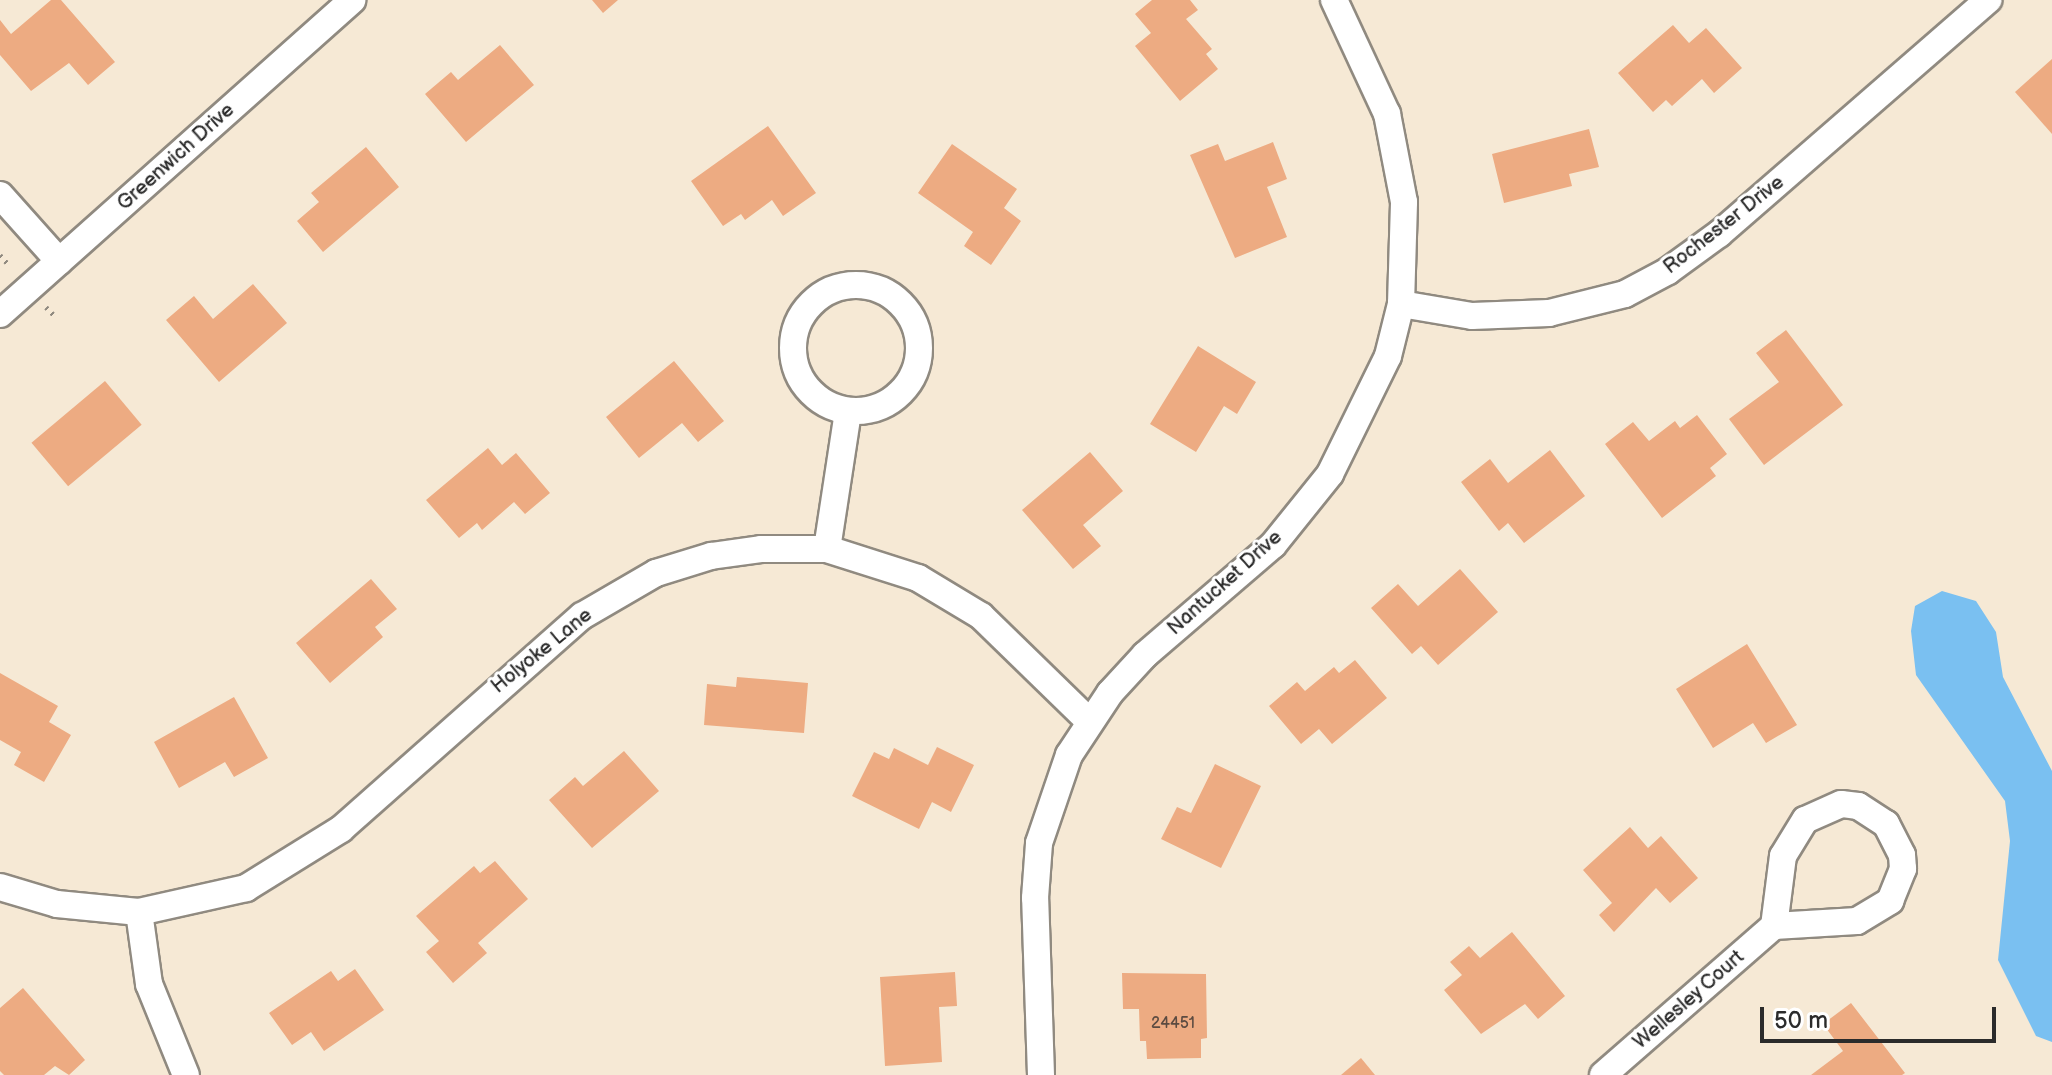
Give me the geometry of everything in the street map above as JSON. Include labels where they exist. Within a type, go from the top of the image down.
[{"type":"street","name":"Greenwich Drive","points":[[0,314],[352,0]]},
{"type":"street","name":"Nantucket Drive","points":[[1041,1075],[1035,898],[1039,843],[1069,755],[1089,721],[1145,655],[1273,545],[1330,474],[1364,412],[1401,304],[1404,202],[1398,161],[1366,61],[1334,0]]},
{"type":"street","name":"Rochester Drive","points":[[1401,304],[1472,316],[1549,313],[1625,294],[1657,277],[1719,234],[1988,0]]},
{"type":"street","points":[[0,195],[59,261]]},
{"type":"street","points":[[850,285],[876,288],[899,301],[914,323],[920,350],[914,375],[898,396],[874,409],[848,412],[823,403],[803,385],[793,361],[793,334],[804,310],[825,293],[850,285]]},
{"type":"street","points":[[827,549],[848,412]]},
{"type":"street","name":"Holyoke Lane","points":[[0,887],[57,904],[139,912],[246,888],[318,846],[527,661],[620,592],[711,556],[761,549],[827,549],[863,557],[949,594],[981,616],[1089,721]]},
{"type":"street","points":[[1841,804],[1858,806],[1886,824],[1902,855],[1903,869],[1890,901],[1857,921],[1774,926],[1783,856],[1805,820],[1841,804]]},
{"type":"street","points":[[139,912],[149,984],[186,1075]]},
{"type":"street","name":"Wellesley Court","points":[[1603,1075],[1774,926]]},
{"type":"water","points":[[1942,591],[1976,601],[1996,632],[2003,677],[2052,771],[2052,1042],[2036,1036],[1998,960],[2010,841],[2005,801],[1916,675],[1911,631],[1915,606]]},
{"type":"building","points":[[51,0],[61,0],[115,62],[88,85],[69,63],[31,91],[0,55],[0,20],[11,34]]},
{"type":"building","points":[[592,0],[618,0],[603,13]]},
{"type":"building","points":[[1152,0],[1190,0],[1198,10],[1186,19],[1212,49],[1206,54],[1218,69],[1180,101],[1135,46],[1151,33],[1135,14]]},
{"type":"building","points":[[1673,25],[1689,43],[1706,28],[1742,68],[1714,93],[1702,79],[1672,106],[1666,100],[1653,112],[1618,73]]},
{"type":"building","points":[[500,45],[534,85],[466,142],[425,94],[451,72],[458,80]]},
{"type":"building","points":[[2052,59],[2052,134],[2015,92]]},
{"type":"building","points":[[768,126],[816,193],[783,216],[772,200],[745,220],[741,214],[723,226],[691,181]]},
{"type":"building","points":[[1589,129],[1599,167],[1569,174],[1572,186],[1504,203],[1492,154]]},
{"type":"building","points":[[1273,142],[1287,179],[1267,187],[1287,237],[1235,258],[1190,155],[1218,144],[1225,161]]},
{"type":"building","points":[[952,144],[1017,189],[1004,208],[1021,221],[991,265],[964,246],[973,232],[918,193]]},
{"type":"building","points":[[366,147],[399,187],[323,252],[297,221],[319,202],[311,193]]},
{"type":"building","points":[[253,284],[287,323],[219,382],[166,320],[194,296],[213,319]]},
{"type":"building","points":[[1786,330],[1843,405],[1764,465],[1729,419],[1779,382],[1756,353]]},
{"type":"building","points":[[1198,346],[1256,382],[1237,414],[1224,406],[1196,452],[1150,424]]},
{"type":"building","points":[[674,361],[724,421],[698,442],[682,423],[639,458],[606,417]]},
{"type":"building","points":[[105,381],[142,425],[68,486],[31,443]]},
{"type":"building","points":[[1697,415],[1727,454],[1710,468],[1716,476],[1662,518],[1605,444],[1633,422],[1649,441],[1675,421],[1680,428]]},
{"type":"building","points":[[488,448],[502,465],[516,453],[550,493],[525,514],[514,502],[482,530],[477,523],[459,538],[426,500]]},
{"type":"building","points":[[1550,450],[1585,496],[1524,543],[1508,523],[1499,531],[1461,482],[1490,459],[1508,483]]},
{"type":"building","points":[[1090,452],[1123,491],[1083,525],[1101,546],[1073,569],[1022,510]]},
{"type":"building","points":[[1460,569],[1498,612],[1438,665],[1421,646],[1412,654],[1371,608],[1398,584],[1418,606]]},
{"type":"building","points":[[371,579],[397,609],[375,627],[383,637],[330,683],[296,643]]},
{"type":"building","points":[[1747,644],[1797,725],[1766,743],[1753,723],[1713,748],[1676,689]]},
{"type":"building","points":[[1355,660],[1387,698],[1332,744],[1319,729],[1301,744],[1269,706],[1297,682],[1305,691],[1334,667],[1339,673]]},
{"type":"building","points":[[0,673],[58,706],[49,722],[71,735],[44,782],[14,765],[21,752],[0,740]]},
{"type":"building","points":[[737,677],[808,683],[804,733],[704,725],[707,684],[736,687]]},
{"type":"building","points":[[234,697],[268,758],[234,777],[225,762],[179,788],[154,742]]},
{"type":"building","points":[[937,747],[974,765],[951,812],[932,802],[919,829],[852,796],[874,752],[889,759],[894,748],[928,765]]},
{"type":"building","points":[[624,751],[659,791],[592,848],[549,800],[575,777],[583,786]]},
{"type":"building","points":[[1215,764],[1261,786],[1221,868],[1161,839],[1177,807],[1191,813]]},
{"type":"building","points":[[1630,827],[1648,848],[1661,836],[1698,878],[1670,903],[1656,888],[1614,932],[1599,915],[1612,903],[1583,870]]},
{"type":"building","points":[[495,861],[528,899],[478,943],[487,953],[453,983],[426,952],[439,941],[416,916],[474,866],[480,873]]},
{"type":"building","points":[[1512,932],[1565,996],[1538,1019],[1525,1004],[1481,1034],[1444,990],[1462,975],[1450,962],[1469,946],[1480,958]]},
{"type":"building","points":[[355,969],[384,1010],[324,1051],[311,1032],[292,1045],[269,1013],[331,971],[338,981]]},
{"type":"building","points":[[955,972],[957,1006],[939,1007],[942,1062],[885,1066],[880,977]]},
{"type":"building","points":[[1122,973],[1206,974],[1207,1038],[1201,1039],[1201,1058],[1147,1059],[1146,1041],[1140,1041],[1139,1009],[1123,1009]]},
{"type":"building","points":[[23,988],[85,1060],[69,1075],[55,1066],[44,1075],[4,1075],[0,1071],[0,1008]]},
{"type":"building","points":[[1851,1003],[1905,1073],[1811,1075],[1843,1051],[1823,1024]]},
{"type":"building","points":[[1361,1058],[1375,1075],[1341,1075]]}]
